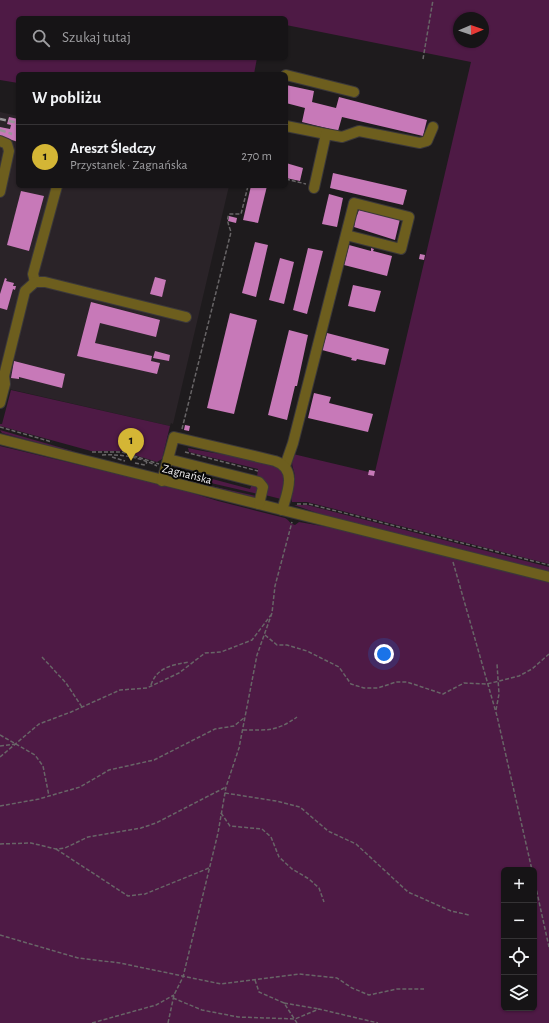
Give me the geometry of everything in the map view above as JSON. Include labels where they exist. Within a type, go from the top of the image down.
[{"type":"street","points":[[288,76],[354,92]]},
{"type":"street","points":[[288,126],[342,137],[359,131],[420,143],[428,141],[433,127]]},
{"type":"street","points":[[314,188],[326,134]]},
{"type":"street","points":[[0,141],[7,144],[9,151],[0,192]]},
{"type":"street","points":[[35,282],[33,274],[56,188]]},
{"type":"street","points":[[282,510],[290,480],[285,466],[293,443],[354,203],[408,217],[400,249],[346,235]]},
{"type":"street","points":[[0,403],[5,384],[4,376],[25,291],[35,282],[45,282],[186,317]]},
{"type":"street","points":[[162,481],[165,460],[174,437],[275,461],[285,466]]},
{"type":"street","name":"Zagnańska","points":[[0,439],[282,510],[294,508],[368,532],[549,577]]},
{"type":"street","points":[[165,460],[259,482],[263,487],[259,504]]},
{"type":"path","points":[[423,59],[434,0]]},
{"type":"path","points":[[183,432],[182,429],[231,232],[227,221],[228,217],[229,214],[242,214],[248,188]]},
{"type":"path","points":[[0,428],[54,444]]},
{"type":"path","points":[[91,453],[105,454],[120,452],[159,464],[165,460]]},
{"type":"path","points":[[185,452],[258,471]]},
{"type":"path","points":[[105,454],[105,458],[118,458],[145,465],[148,461]]},
{"type":"path","points":[[148,461],[159,467]]},
{"type":"path","points":[[168,1023],[173,998],[183,977],[210,868],[226,787],[243,730],[257,655],[272,613],[275,586],[294,508],[309,504],[549,565]]},
{"type":"path","points":[[450,553],[496,712],[531,867]]},
{"type":"path","points":[[0,757],[39,724],[120,690],[147,688],[179,673],[205,652],[221,652],[252,640],[272,613]]},
{"type":"path","points":[[265,634],[277,645],[287,645],[307,651],[339,667],[351,684],[364,688],[378,688],[396,682],[407,682],[443,694],[464,683],[487,684],[519,676],[532,669],[549,654]]},
{"type":"path","points":[[42,657],[66,683],[82,707]]},
{"type":"path","points":[[151,685],[156,674],[162,669],[191,662]]},
{"type":"path","points":[[496,712],[498,682],[497,664]]},
{"type":"path","points":[[0,806],[50,796],[80,788],[109,770],[154,760],[215,729],[234,726],[245,717]]},
{"type":"path","points":[[243,730],[276,729],[283,727],[297,717]]},
{"type":"path","points":[[0,735],[35,755],[43,766],[50,796]]},
{"type":"path","points":[[0,746],[16,744]]},
{"type":"path","points":[[0,844],[30,844],[56,849],[65,848],[88,837],[141,828],[156,823],[226,787]]},
{"type":"path","points":[[225,793],[276,801],[300,808],[328,831],[356,844],[408,892],[451,911],[469,915]]},
{"type":"path","points":[[221,813],[230,826],[262,829],[271,837],[279,857],[292,869],[309,879],[319,888],[324,902]]},
{"type":"path","points":[[56,849],[128,896],[145,894],[210,868]]},
{"type":"path","points":[[537,893],[549,947]]},
{"type":"path","points":[[0,935],[78,958],[120,963],[221,984],[299,974],[337,978],[352,988],[370,996],[397,989],[424,989]]},
{"type":"path","points":[[255,980],[259,992],[284,1002],[378,1023]]},
{"type":"path","points":[[92,1023],[156,1005],[174,995]]},
{"type":"path","points":[[173,998],[202,1010],[238,1017],[295,1019],[319,1009]]},
{"type":"path","points":[[284,1002],[297,1023]]},
{"type":"shaded area","points":[[0,0],[549,0],[549,564],[307,502],[292,502],[295,479],[292,465],[293,454],[369,472],[368,475],[374,476],[471,62],[288,25],[288,16],[16,16],[16,60],[257,60],[254,72],[16,72],[16,83],[0,80]]},
{"type":"shaded area","points":[[0,112],[16,116],[16,188],[229,188],[173,424],[171,423],[170,426],[0,387]]},
{"type":"shaded area","points":[[11,390],[170,426],[162,459],[157,462],[122,451],[91,451],[0,426],[0,424],[2,424]]},
{"type":"shaded area","points":[[0,430],[76,452],[2,433]]},
{"type":"shaded area","points":[[0,446],[176,488],[218,501],[285,518],[295,525],[299,522],[339,529],[549,581],[549,1023],[0,1023]]},
{"type":"shaded area","points":[[188,448],[248,459],[271,465],[282,470],[286,480],[281,499],[265,495],[267,484],[265,481],[257,477],[258,469],[189,452]]},
{"type":"shaded area","points":[[186,472],[250,489],[252,484],[257,484],[258,494],[185,477]]},
{"type":"shaded area","points":[[169,473],[184,480],[172,477]]},
{"type":"shaded area","points":[[186,480],[256,496],[253,497]]},
{"type":"shaded area","points":[[294,505],[307,505],[549,567],[549,574],[332,518]]},
{"type":"building","points":[[288,85],[314,91],[312,102],[336,108],[339,97],[427,120],[423,136],[342,117],[338,131],[302,122],[305,108],[288,104]]},
{"type":"building","points":[[9,117],[16,119],[16,141],[0,136],[0,127],[10,129],[11,125],[7,124]]},
{"type":"building","points":[[288,164],[303,168],[300,181],[288,178]]},
{"type":"building","points":[[333,173],[407,190],[403,205],[330,188]]},
{"type":"building","points":[[251,188],[267,188],[258,223],[243,220]]},
{"type":"building","points":[[21,191],[44,196],[29,251],[7,245]]},
{"type":"building","points":[[329,194],[343,198],[337,227],[322,224]]},
{"type":"building","points":[[359,210],[400,219],[395,240],[354,227],[354,215],[357,215]]},
{"type":"building","points":[[229,216],[237,218],[236,223],[228,221]]},
{"type":"building","points":[[255,242],[268,245],[256,297],[242,293]]},
{"type":"building","points":[[349,245],[371,251],[371,248],[374,249],[373,251],[392,256],[387,276],[344,265]]},
{"type":"building","points":[[308,248],[323,251],[307,314],[293,310]]},
{"type":"building","points":[[420,254],[425,255],[424,260],[419,259]]},
{"type":"building","points":[[280,258],[294,262],[284,304],[269,300]]},
{"type":"building","points":[[155,277],[166,280],[162,297],[150,294]]},
{"type":"building","points":[[5,278],[7,279],[6,281],[14,283],[13,286],[16,286],[15,290],[13,289],[7,310],[0,308],[0,294]]},
{"type":"building","points":[[353,285],[381,291],[375,312],[348,306]]},
{"type":"building","points":[[91,302],[160,320],[156,337],[100,323],[95,343],[152,356],[151,361],[160,363],[157,374],[77,356]]},
{"type":"building","points":[[230,313],[257,320],[234,414],[207,408]]},
{"type":"building","points":[[289,330],[308,335],[297,386],[295,386],[287,420],[268,415]]},
{"type":"building","points":[[327,333],[389,349],[385,365],[357,359],[356,361],[351,360],[352,358],[322,350]]},
{"type":"building","points":[[155,351],[170,355],[169,361],[153,358]]},
{"type":"building","points":[[14,361],[65,374],[62,388],[19,377],[19,379],[11,378]]},
{"type":"building","points":[[314,393],[331,397],[329,403],[373,414],[368,432],[308,418]]},
{"type":"building","points":[[185,425],[190,426],[189,431],[184,430]]},
{"type":"building","points":[[369,470],[375,471],[374,476],[368,475]]},
{"type":"railway","points":[[0,119],[16,123]]},
{"type":"railway","points":[[0,130],[12,134]]},
{"type":"place","name":"Areszt Śledczy","points":[[131,461]]}]
